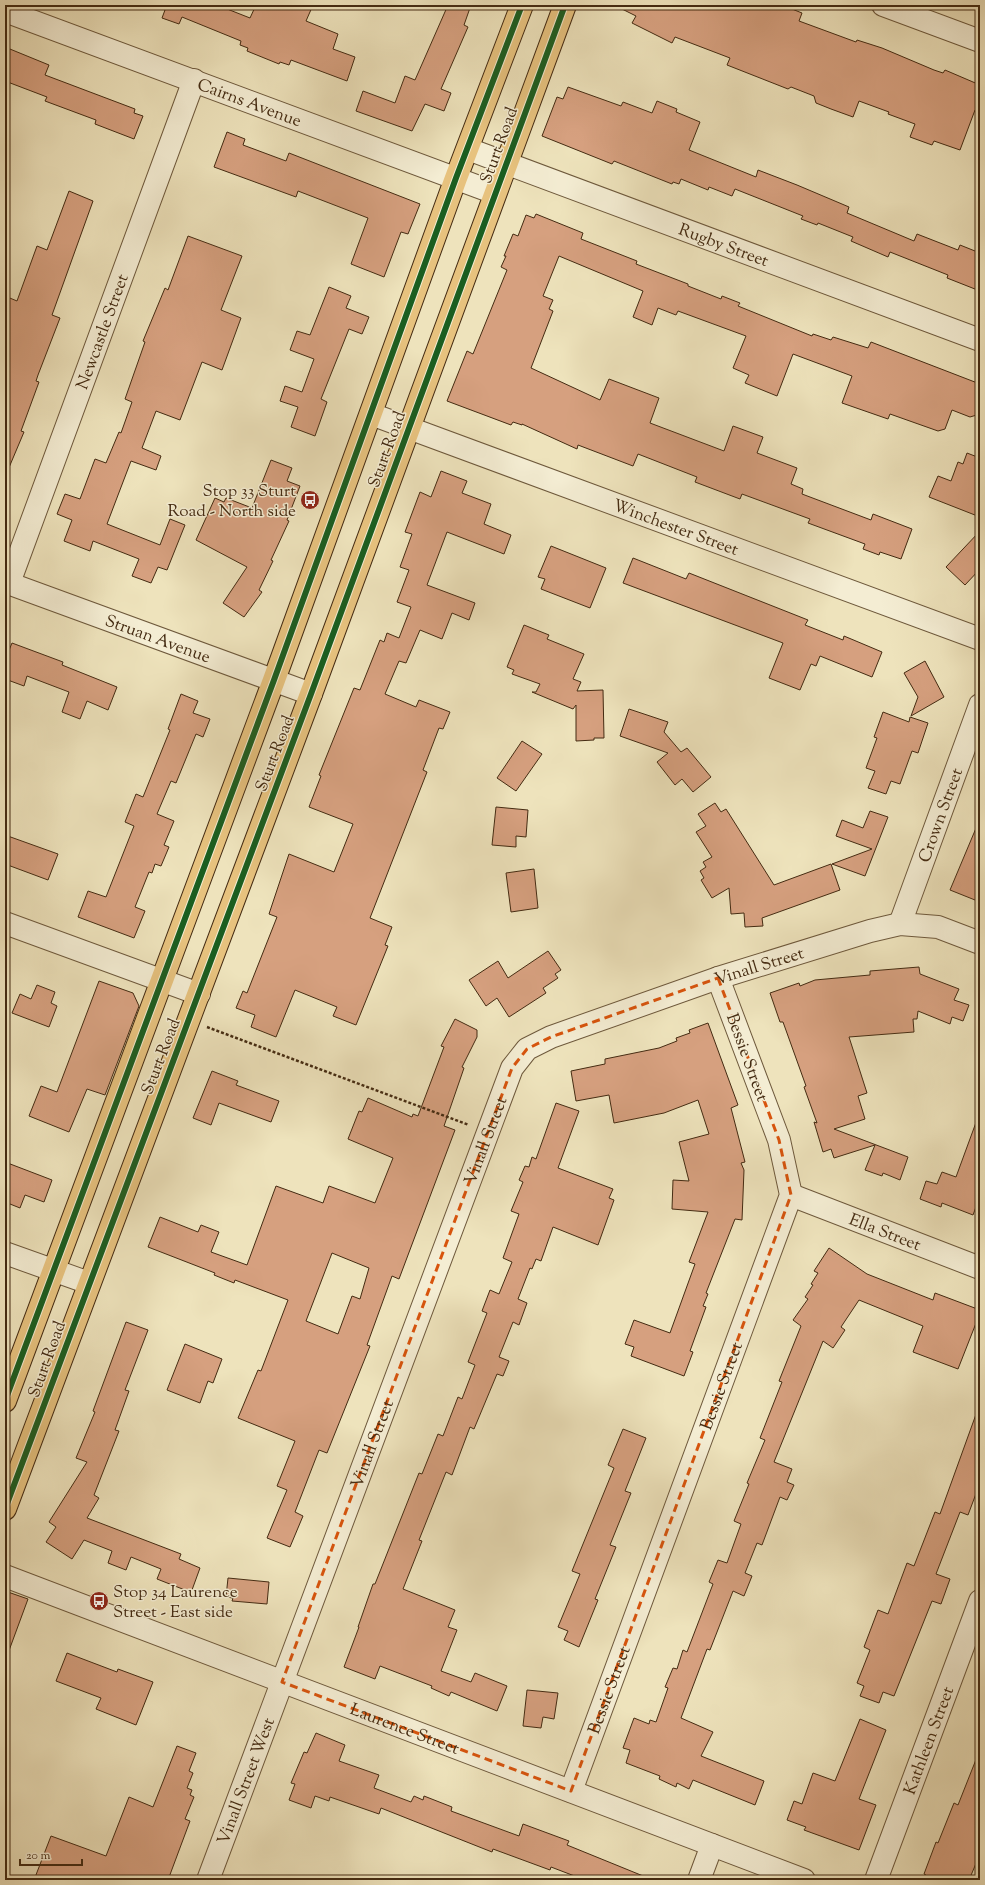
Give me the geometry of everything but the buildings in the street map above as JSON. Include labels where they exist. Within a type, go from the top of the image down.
[{"type":"main road","name":"Sturt Road","points":[[5,1400],[274,680],[456,178],[522,5]]},
{"type":"main road","name":"Sturt Road","points":[[5,1509],[311,694],[565,5]]},
{"type":"street","points":[[883,5],[980,41]]},
{"type":"street","name":"Cairns Avenue","points":[[5,11],[495,193]]},
{"type":"street","name":"Newcastle Street","points":[[7,582],[194,80]]},
{"type":"street","name":"Rugby Street","points":[[468,149],[980,340]]},
{"type":"street","name":"Winchester Street","points":[[371,414],[408,429],[980,639]]},
{"type":"street","name":"Struan Avenue","points":[[7,582],[311,694]]},
{"type":"street","name":"Crown Street","points":[[900,924],[980,705]]},
{"type":"street","points":[[5,923],[198,994]]},
{"type":"street","name":"Vinall Street","points":[[282,1682],[512,1068],[527,1049],[551,1037],[718,978],[870,931],[900,924],[938,927],[980,943]]},
{"type":"street","name":"Bessie Street","points":[[570,1791],[791,1195],[778,1140],[718,978]]},
{"type":"street","name":"Ella Street","points":[[791,1195],[980,1268]]},
{"type":"street","points":[[5,1254],[89,1283]]},
{"type":"street","name":"Laurence Street","points":[[5,1576],[804,1880]]},
{"type":"street","name":"Kathleen Street","points":[[876,1880],[980,1601]]},
{"type":"street","name":"Vinall Street West","points":[[208,1880],[282,1682]]},
{"type":"street","points":[[700,1880],[712,1845]]},
{"type":"path","points":[[188,1021],[488,1132]]},
{"type":"highlighted area","points":[[718,978],[779,1140],[791,1195],[571,1791],[282,1682],[512,1068],[527,1049],[551,1037]]},
{"type":"cycle path","points":[[5,1401],[274,680],[456,178],[522,5]]},
{"type":"cycle path","points":[[5,1509],[311,694],[565,5]]},
{"type":"place","name":"Stop 33 Sturt Road - North side","points":[[310,500]]},
{"type":"place","name":"Stop 34 Laurence Street - East side","points":[[99,1601]]}]
